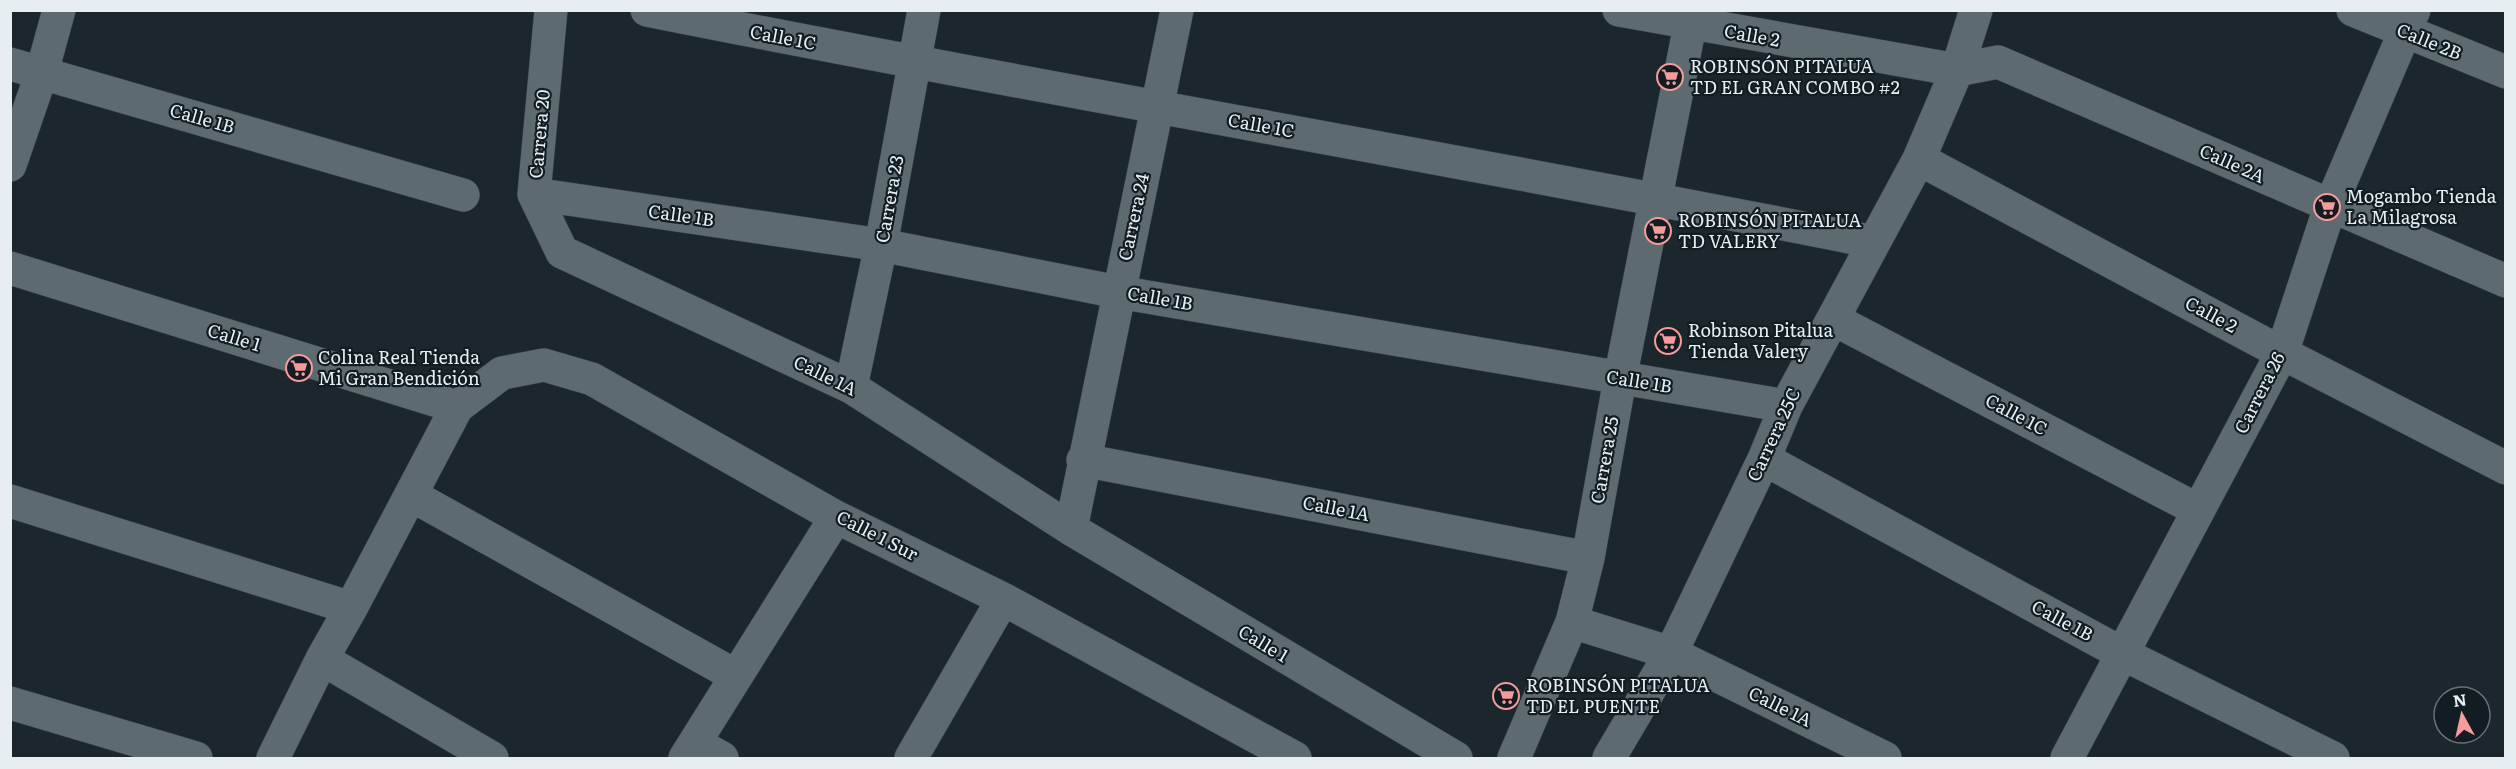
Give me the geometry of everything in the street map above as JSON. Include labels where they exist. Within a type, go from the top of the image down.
[{"type":"street","points":[[10,165],[42,72],[59,10]]},
{"type":"street","name":"Carrera 20","points":[[551,10],[534,194],[562,252]]},
{"type":"street","name":"Calle 1C","points":[[647,10],[914,64],[1656,198],[1874,242]]},
{"type":"street","name":"Carrera 23","points":[[851,387],[881,245],[924,10]]},
{"type":"street","name":"Carrera 24","points":[[1071,529],[1083,460],[1177,10]]},
{"type":"street","name":"Calle 2","points":[[1619,10],[1692,18],[1957,70]]},
{"type":"street","name":"Carrera 25C","points":[[1609,759],[1671,653],[1764,459],[1786,406],[1919,159],[1957,70],[1976,10]]},
{"type":"street","name":"Calle 2B","points":[[2353,10],[2409,22],[2505,72]]},
{"type":"street","name":"Carrera 25","points":[[1514,759],[1572,622],[1588,558],[1620,379],[1692,18]]},
{"type":"street","name":"Carrera 26","points":[[2067,759],[2121,652],[2282,353],[2330,207],[2409,22]]},
{"type":"street","name":"Calle 2A","points":[[1957,70],[1998,62],[2505,281]]},
{"type":"street","name":"Calle 1B","points":[[10,64],[463,195]]},
{"type":"street","name":"Calle 2","points":[[1919,159],[2282,353],[2505,468]]},
{"type":"street","name":"Calle 1B","points":[[534,194],[881,245],[1118,292],[1786,406]]},
{"type":"street","name":"Calle 1A","points":[[562,252],[851,387],[1071,529]]},
{"type":"street","name":"Calle 1","points":[[10,268],[457,407]]},
{"type":"street","name":"Calle 1C","points":[[1833,319],[2198,510]]},
{"type":"street","name":"Calle 1 Sur","points":[[457,407],[502,373],[544,364],[592,379],[836,517],[1003,599],[1278,754]]},
{"type":"street","points":[[273,759],[322,659],[457,407]]},
{"type":"street","name":"Calle 1B","points":[[1764,459],[2121,652],[2333,759]]},
{"type":"street","name":"Calle 1A","points":[[1083,460],[1588,558]]},
{"type":"street","points":[[411,495],[736,676]]},
{"type":"street","points":[[10,501],[351,608]]},
{"type":"street","points":[[701,753],[736,676],[836,517]]},
{"type":"street","name":"Calle 1","points":[[1071,529],[1456,759]]},
{"type":"street","points":[[911,759],[1003,599]]},
{"type":"street","name":"Calle 1A","points":[[1572,622],[1671,653],[1885,759]]},
{"type":"street","points":[[322,659],[492,759]]},
{"type":"street","points":[[10,703],[196,759]]},
{"type":"place","name":"ROBINSÓN PITALUA TD EL GRAN COMBO #2","points":[[1670,77]]},
{"type":"place","name":"Mogambo Tienda La Milagrosa","points":[[2327,207]]},
{"type":"place","name":"ROBINSÓN PITALUA TD VALERY","points":[[1658,231]]},
{"type":"place","name":"Robinson Pitalua Tienda Valery","points":[[1668,341]]},
{"type":"place","name":"Colina Real Tienda Mi Gran Bendición","points":[[299,368]]},
{"type":"place","name":"ROBINSÓN PITALUA TD EL PUENTE","points":[[1506,696]]}]
